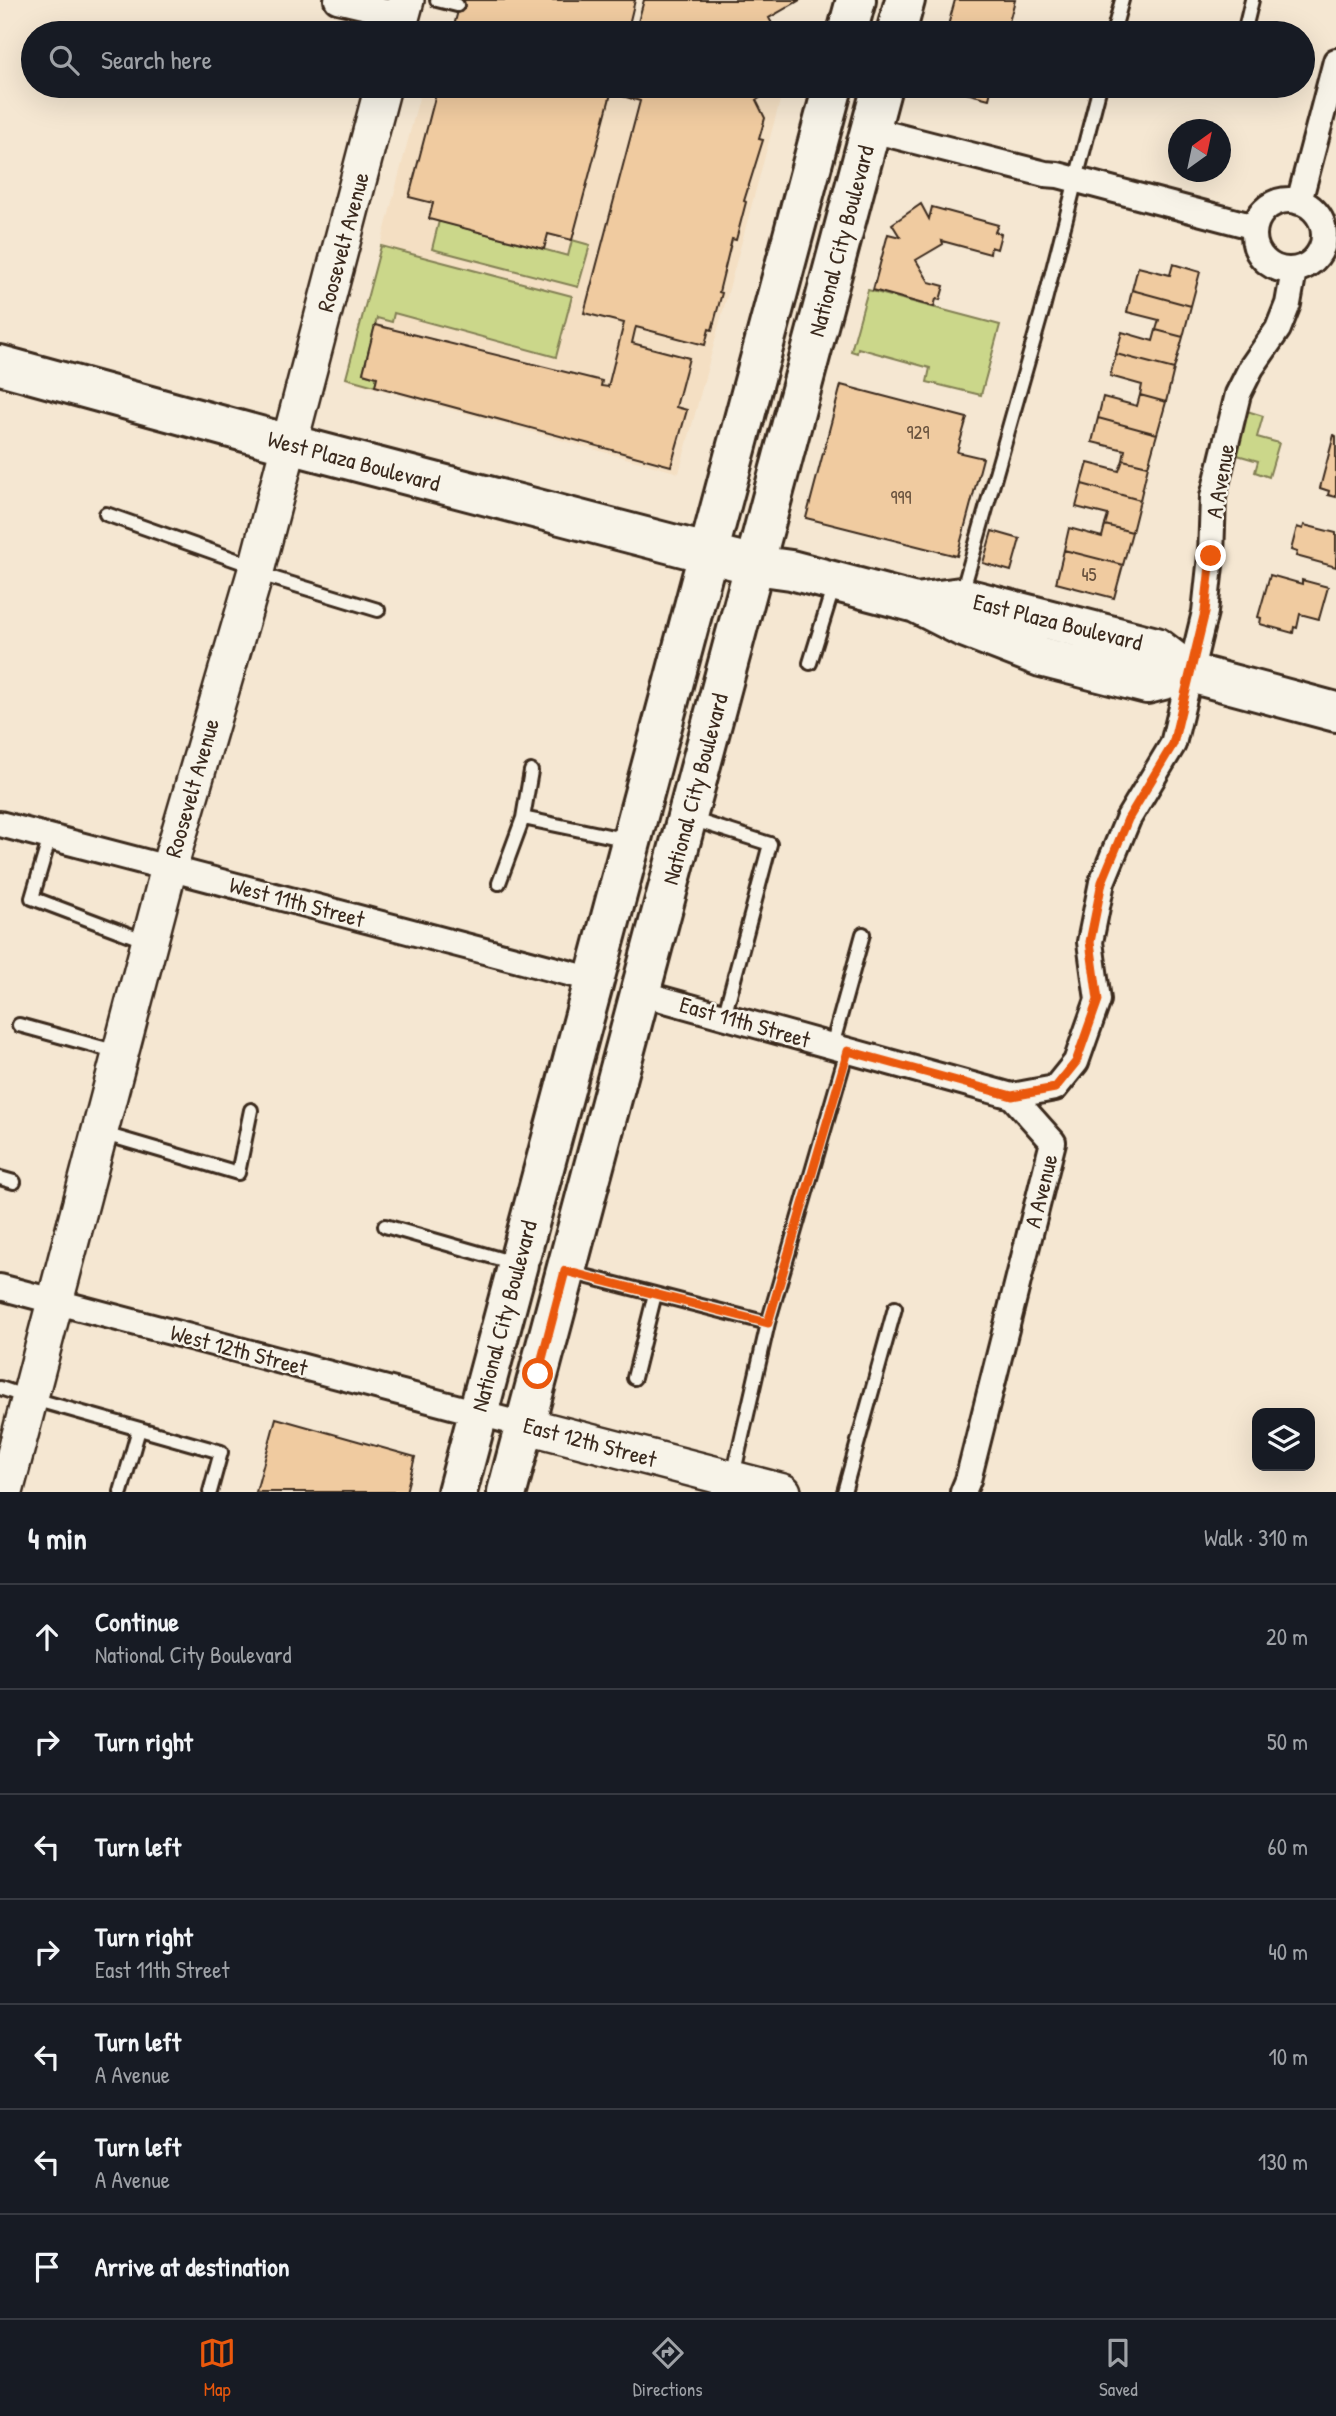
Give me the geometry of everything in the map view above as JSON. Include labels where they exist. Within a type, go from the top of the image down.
[{"type":"main road","points":[[850,21],[856,0]]},
{"type":"main road","points":[[899,21],[905,0]]},
{"type":"main road","name":"National City Boulevard","points":[[457,1492],[830,98]]},
{"type":"main road","name":"National City Boulevard","points":[[507,1492],[879,98]]},
{"type":"main road","name":"West Plaza Boulevard","points":[[0,365],[709,554]]},
{"type":"main road","name":"East Plaza Boulevard","points":[[709,554],[791,570],[916,603],[961,626],[1041,657],[1147,684],[1190,673]]},
{"type":"main road","name":"East Plaza Boulevard","points":[[916,603],[961,597],[1156,647],[1190,673],[1336,712]]},
{"type":"street","points":[[337,0],[402,16]]},
{"type":"street","points":[[1299,202],[1336,61]]},
{"type":"street","name":"Roosevelt Avenue","points":[[5,1492],[15,1393],[55,1301],[169,869],[256,570],[380,98]]},
{"type":"street","points":[[880,132],[1255,227]]},
{"type":"street","points":[[1277,202],[1299,202],[1309,206],[1322,223],[1330,246],[1312,262],[1294,270],[1283,270],[1263,259],[1254,238],[1255,227],[1259,216],[1277,202]]},
{"type":"street","name":"A Avenue","points":[[1012,1096],[1055,1088],[1076,1062],[1098,1000],[1090,942],[1102,882],[1128,819],[1173,744],[1205,612],[1213,497],[1238,394],[1251,368],[1278,330],[1288,304],[1294,270]]},
{"type":"street","name":"West 11th Street","points":[[0,824],[595,980]]},
{"type":"street","name":"East 11th Street","points":[[640,993],[1012,1096]]},
{"type":"street","name":"A Avenue","points":[[962,1492],[968,1480],[1053,1142],[1012,1096]]},
{"type":"street","name":"West 12th Street","points":[[0,1287],[478,1413]]},
{"type":"street","name":"East 12th Street","points":[[478,1413],[782,1492]]},
{"type":"lane","points":[[437,0],[457,5]]},
{"type":"lane","points":[[1116,21],[1122,0]]},
{"type":"lane","points":[[1247,21],[1252,0]]},
{"type":"lane","points":[[961,597],[1043,307],[1097,98]]},
{"type":"lane","points":[[106,514],[256,570],[378,610]]},
{"type":"lane","points":[[810,663],[835,581]]},
{"type":"lane","points":[[499,883],[523,817],[531,771]]},
{"type":"lane","points":[[523,817],[632,841]]},
{"type":"lane","points":[[687,818],[770,844],[724,1017]]},
{"type":"lane","points":[[50,838],[32,898],[150,943]]},
{"type":"lane","points":[[732,1479],[768,1323],[840,1049],[863,934]]},
{"type":"lane","points":[[19,1025],[121,1053]]},
{"type":"lane","points":[[100,1133],[238,1173],[251,1110]]},
{"type":"lane","points":[[0,1178],[14,1182]]},
{"type":"lane","points":[[385,1226],[520,1259]]},
{"type":"lane","points":[[565,1271],[768,1323]]},
{"type":"lane","points":[[634,1378],[655,1294]]},
{"type":"lane","points":[[844,1492],[895,1308]]},
{"type":"lane","points":[[15,1393],[221,1452],[209,1492]]},
{"type":"lane","points":[[121,1492],[139,1429]]},
{"type":"shaded area","points":[[419,98],[781,98],[679,473],[346,380]]},
{"type":"green space","points":[[439,221],[568,256],[572,240],[590,245],[578,287],[432,249]]},
{"type":"green space","points":[[381,246],[572,296],[556,357],[394,313],[392,322],[377,318],[363,373],[377,377],[375,386],[346,378]]},
{"type":"green space","points":[[868,290],[1000,325],[981,395],[927,382],[930,368],[858,348],[857,353],[851,351]]},
{"type":"green space","points":[[1247,411],[1263,416],[1257,437],[1279,443],[1269,477],[1255,472],[1258,461],[1234,454]]},
{"type":"building","points":[[461,0],[635,0],[630,21],[455,21]]},
{"type":"building","points":[[644,0],[800,0],[769,18],[771,21],[638,21]]},
{"type":"building","points":[[955,0],[1015,0],[1009,21],[949,21]]},
{"type":"building","points":[[435,98],[610,98],[572,240],[548,234],[544,249],[429,219],[433,203],[409,197]]},
{"type":"building","points":[[630,98],[760,98],[756,100],[765,118],[759,139],[763,140],[744,201],[746,202],[736,240],[732,239],[719,292],[722,293],[705,345],[636,327],[635,330],[632,343],[689,358],[676,407],[687,410],[671,466],[375,386],[377,377],[363,373],[375,325],[602,381],[601,386],[608,387],[624,323],[584,313],[640,101]]},
{"type":"building","points":[[921,204],[929,219],[932,207],[998,225],[995,232],[1001,234],[997,249],[991,247],[990,254],[942,241],[943,244],[916,260],[929,282],[944,286],[940,300],[936,299],[934,307],[873,290],[888,234],[900,237],[892,224]]},
{"type":"building","points":[[1173,264],[1200,272],[1191,306],[1132,290],[1138,267],[1170,275]]},
{"type":"building","points":[[1132,290],[1191,306],[1183,337],[1156,330],[1159,320],[1127,312]]},
{"type":"building","points":[[1156,330],[1183,337],[1174,369],[1116,354],[1122,332],[1153,341]]},
{"type":"building","points":[[1116,354],[1174,369],[1166,402],[1140,395],[1142,385],[1110,376]]},
{"type":"building","points":[[841,385],[967,418],[957,452],[983,458],[957,556],[806,518]]},
{"type":"building","points":[[1140,395],[1166,402],[1157,434],[1098,418],[1103,397],[1137,406]]},
{"type":"building","points":[[1098,418],[1157,434],[1148,466],[1123,460],[1125,450],[1092,442]]},
{"type":"building","points":[[1334,435],[1336,497],[1328,495],[1329,491],[1320,488]]},
{"type":"building","points":[[1123,460],[1148,466],[1140,500],[1082,484],[1088,463],[1119,471]]},
{"type":"building","points":[[1082,484],[1140,500],[1132,532],[1105,525],[1108,515],[1076,507]]},
{"type":"building","points":[[1105,525],[1132,532],[1123,565],[1064,550],[1069,528],[1102,537]]},
{"type":"building","points":[[1304,525],[1336,533],[1336,567],[1296,556],[1297,552],[1291,550],[1297,527],[1303,529]]},
{"type":"building","points":[[992,531],[1020,539],[1011,571],[983,563]]},
{"type":"building","points":[[1064,550],[1123,565],[1114,598],[1056,583]]},
{"type":"building","points":[[1270,575],[1302,584],[1302,580],[1328,587],[1319,619],[1300,614],[1293,633],[1260,624],[1261,618],[1258,617]]},
{"type":"building","points":[[276,1418],[415,1457],[406,1492],[256,1492]]},
{"type":"route","points":[[538,1374],[565,1271],[768,1323],[848,1051],[1012,1096],[1055,1088],[1076,1062],[1098,1000],[1090,942],[1102,882],[1128,819],[1173,744],[1205,612],[1211,556]]}]
